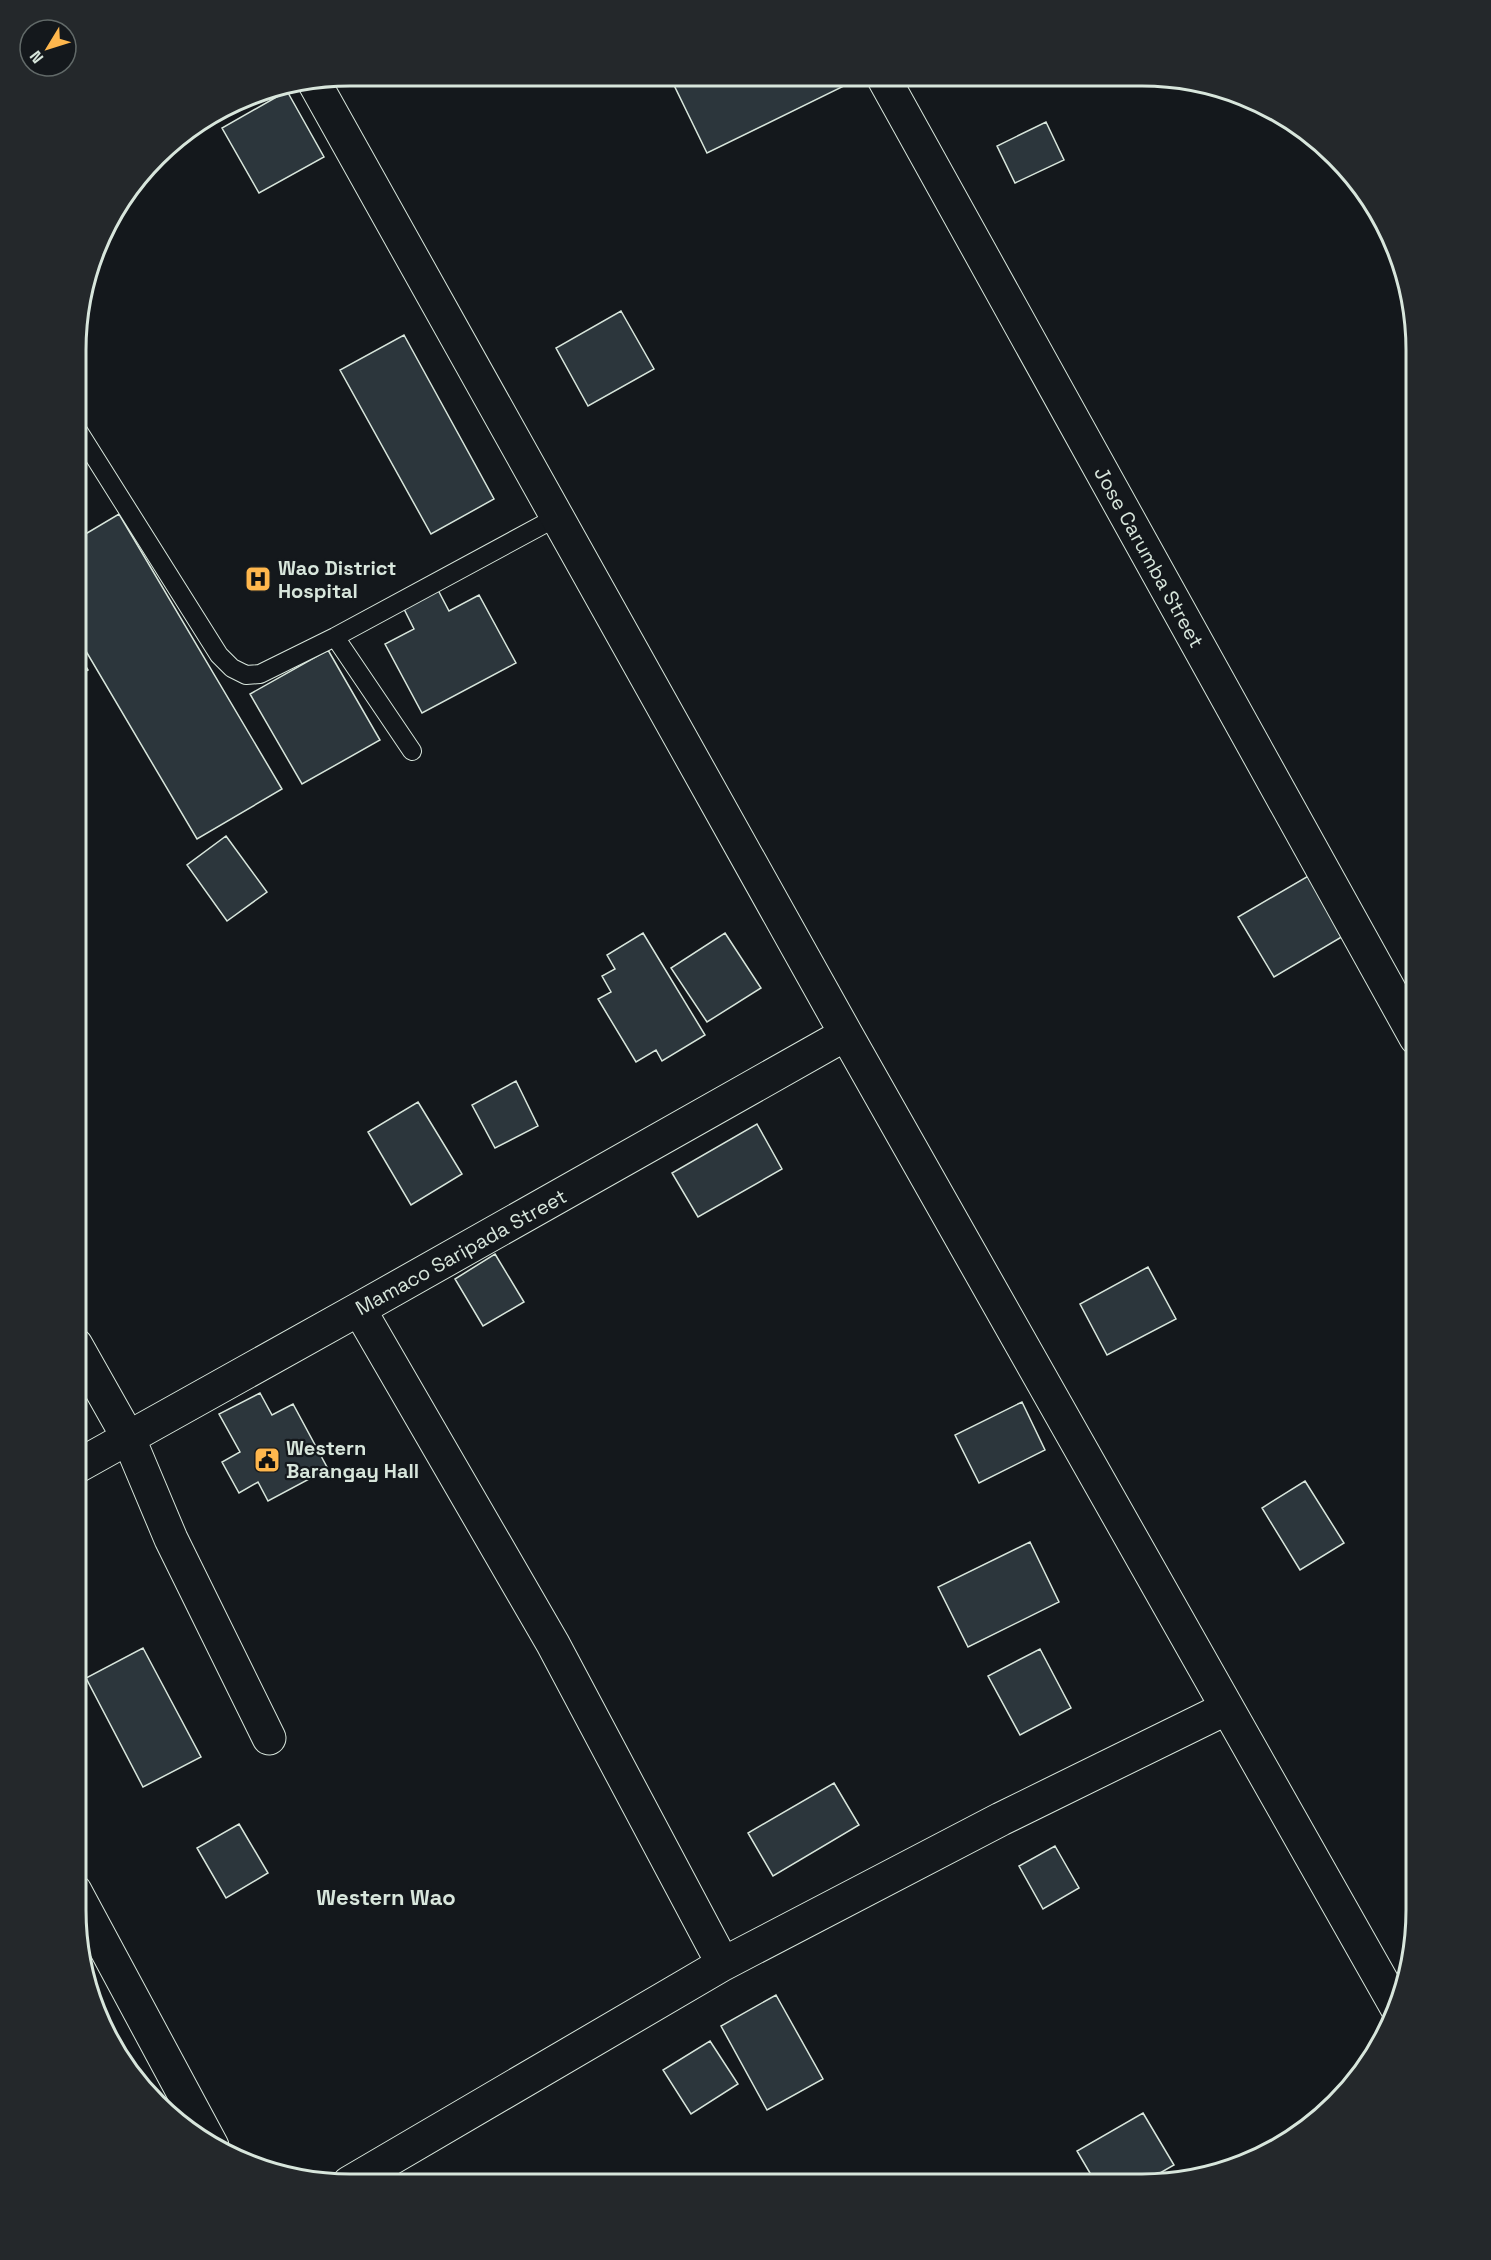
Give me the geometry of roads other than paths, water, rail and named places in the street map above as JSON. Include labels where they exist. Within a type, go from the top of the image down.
[{"type":"street","name":"Jose Carumba Street","points":[[889,86],[1406,1020]]},
{"type":"street","points":[[317,88],[846,1034],[1390,1996]]},
{"type":"street","name":"Mamaco Saripada Street","points":[[86,1462],[846,1034]]},
{"type":"street","points":[[359,1310],[553,1644],[723,1964]]},
{"type":"street","points":[[86,1363],[129,1439],[171,1539],[269,1738]]},
{"type":"street","points":[[365,2174],[723,1964],[1001,1819],[1227,1708]]},
{"type":"street","points":[[86,1911],[204,2131]]},
{"type":"lane","points":[[86,443],[219,655],[232,668],[246,675],[260,674],[335,637],[557,517]]},
{"type":"lane","points":[[335,637],[412,751]]},
{"type":"place","name":"Wao District Hospital","points":[[258,579]]},
{"type":"place","name":"Western Barangay Hall","points":[[267,1460]]},
{"type":"district","name":"Western Wao","points":[[386,1897]]}]
